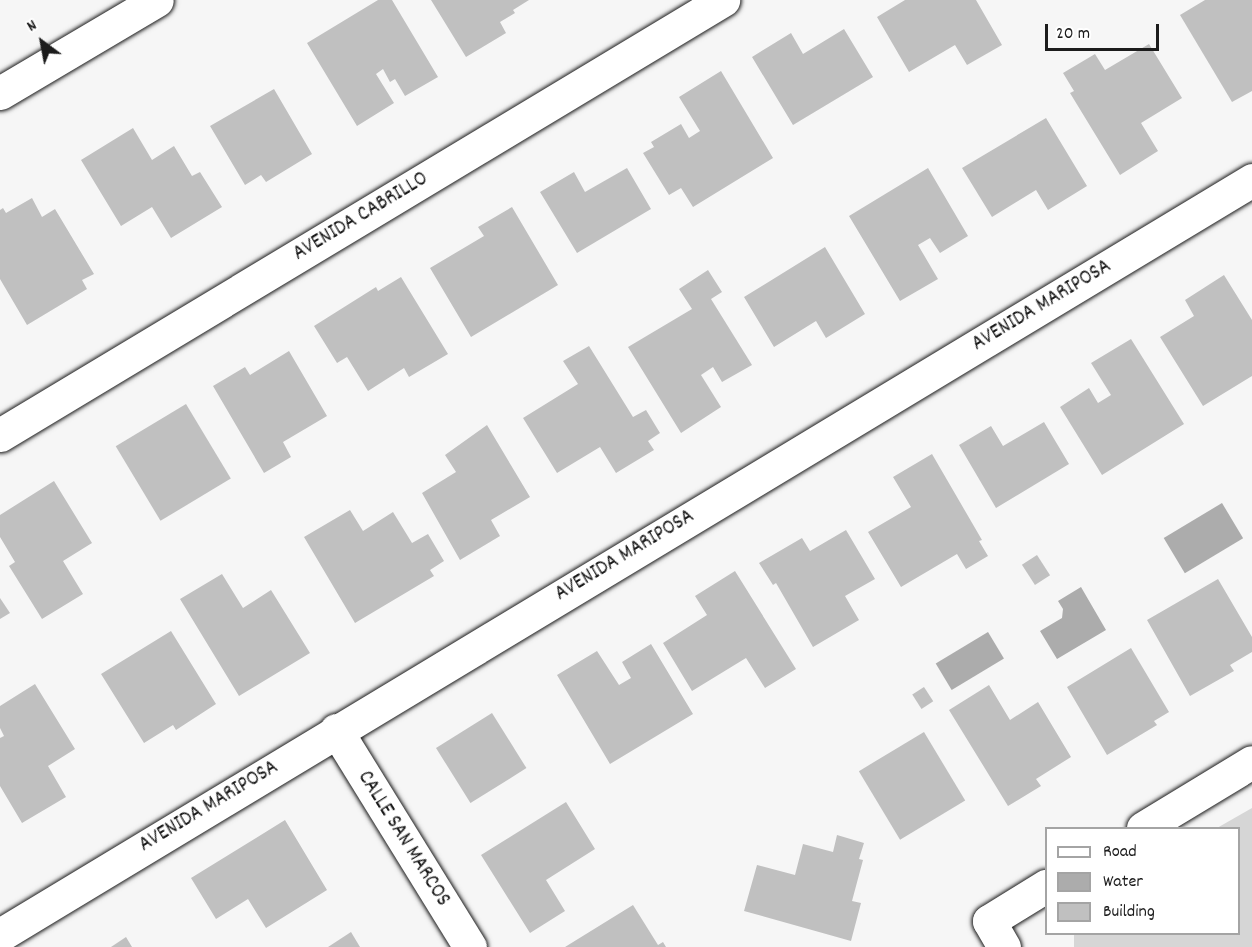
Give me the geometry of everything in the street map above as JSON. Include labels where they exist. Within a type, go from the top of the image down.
[{"type":"street","points":[[0,93],[157,0]]},
{"type":"street","name":"AVENIDA CABRILLO","points":[[0,435],[723,0]]},
{"type":"street","name":"AVENIDA MARIPOSA","points":[[0,934],[1252,180]]},
{"type":"street","name":"CALLE SAN MARCOS","points":[[336,730],[470,947]]},
{"type":"street","points":[[1145,827],[1252,762]]},
{"type":"street","points":[[996,934],[1045,888]]},
{"type":"shaded area","points":[[1252,808],[1252,947],[1074,947],[1074,935],[1240,935],[1240,827],[1219,827]]},
{"type":"water","points":[[1222,503],[1243,538],[1185,573],[1164,538]]},
{"type":"water","points":[[1081,587],[1106,630],[1057,659],[1040,631],[1062,618],[1063,609],[1058,601]]},
{"type":"water","points":[[988,632],[1004,659],[952,690],[936,663]]},
{"type":"building","points":[[378,0],[392,0],[438,77],[405,96],[395,79],[390,82],[383,69],[376,74],[394,103],[357,126],[307,43]]},
{"type":"building","points":[[431,0],[529,0],[513,10],[515,13],[500,22],[506,33],[466,57]]},
{"type":"building","points":[[905,0],[976,0],[1002,45],[967,65],[955,45],[909,72],[877,17]]},
{"type":"building","points":[[1205,0],[1252,0],[1252,91],[1232,102],[1180,15]]},
{"type":"building","points":[[844,29],[873,77],[793,125],[752,57],[791,33],[803,54]]},
{"type":"building","points":[[1149,44],[1182,98],[1141,123],[1158,151],[1120,175],[1070,93],[1074,91],[1063,73],[1095,54],[1105,70]]},
{"type":"building","points":[[721,71],[773,158],[693,207],[681,188],[669,195],[643,153],[654,147],[651,142],[681,124],[689,138],[700,131],[679,97]]},
{"type":"building","points":[[274,89],[312,154],[266,182],[261,175],[245,185],[210,126]]},
{"type":"building","points":[[1046,118],[1087,186],[1048,210],[1036,190],[992,217],[962,168]]},
{"type":"building","points":[[133,128],[152,160],[174,146],[192,176],[200,172],[222,207],[171,238],[152,207],[121,226],[81,160]]},
{"type":"building","points":[[627,168],[651,209],[577,253],[540,192],[574,172],[585,192]]},
{"type":"building","points":[[928,168],[968,236],[940,253],[930,238],[918,245],[938,279],[900,301],[849,216]]},
{"type":"building","points":[[32,198],[42,217],[55,209],[94,274],[82,280],[87,289],[27,325],[0,279],[0,210],[3,208],[6,213]]},
{"type":"building","points":[[512,207],[558,285],[471,337],[430,268],[484,236],[478,227]]},
{"type":"building","points":[[825,247],[865,314],[826,338],[816,321],[774,347],[744,297]]},
{"type":"building","points":[[708,270],[722,292],[711,299],[752,365],[722,382],[713,367],[701,375],[721,407],[681,433],[628,347],[692,309],[679,289]]},
{"type":"building","points":[[1224,275],[1252,320],[1252,376],[1203,406],[1160,337],[1194,316],[1185,300]]},
{"type":"building","points":[[401,277],[448,354],[409,377],[404,368],[368,391],[347,357],[337,363],[314,326],[376,287],[378,291]]},
{"type":"building","points":[[1131,339],[1184,424],[1102,475],[1060,407],[1089,388],[1098,403],[1111,395],[1091,363]]},
{"type":"building","points":[[589,346],[633,417],[646,410],[660,433],[648,441],[654,450],[616,473],[600,447],[557,473],[523,418],[578,384],[563,361]]},
{"type":"building","points":[[289,351],[327,416],[283,442],[291,457],[264,473],[213,386],[245,367],[250,375]]},
{"type":"building","points":[[186,404],[231,479],[161,521],[116,446]]},
{"type":"building","points":[[1044,422],[1069,464],[996,508],[959,445],[991,426],[1003,446]]},
{"type":"building","points":[[487,425],[530,497],[491,520],[500,536],[460,560],[422,493],[456,472],[445,455]]},
{"type":"building","points":[[932,454],[982,540],[979,541],[988,556],[966,569],[957,554],[901,587],[868,532],[911,507],[893,477]]},
{"type":"building","points":[[54,481],[92,543],[63,561],[83,594],[42,619],[9,566],[15,562],[0,537],[0,515]]},
{"type":"building","points":[[350,510],[363,531],[393,512],[412,543],[428,534],[444,561],[430,570],[434,576],[355,623],[304,537]]},
{"type":"building","points":[[846,530],[875,579],[845,596],[859,620],[813,647],[776,583],[773,585],[759,563],[802,538],[810,551]]},
{"type":"building","points":[[1037,555],[1050,575],[1035,585],[1022,565]]},
{"type":"building","points":[[735,571],[796,669],[765,688],[746,658],[692,691],[663,643],[707,615],[695,596]]},
{"type":"building","points":[[222,574],[243,608],[271,590],[310,653],[239,696],[180,599]]},
{"type":"building","points":[[1218,579],[1252,637],[1252,652],[1230,665],[1234,671],[1190,696],[1147,620]]},
{"type":"building","points":[[0,598],[10,613],[0,619]]},
{"type":"building","points":[[171,631],[216,704],[176,730],[173,725],[144,743],[101,674]]},
{"type":"building","points":[[651,644],[693,714],[610,764],[557,675],[597,651],[619,685],[631,678],[622,662]]},
{"type":"building","points":[[1131,648],[1169,712],[1154,721],[1157,725],[1107,755],[1067,687]]},
{"type":"building","points":[[35,684],[75,749],[48,766],[66,797],[22,823],[0,786],[0,738],[4,736],[0,728],[0,706]]},
{"type":"building","points":[[989,685],[1010,720],[1038,702],[1071,757],[1036,779],[1041,786],[1008,806],[949,710]]},
{"type":"building","points":[[924,687],[933,701],[922,709],[912,695]]},
{"type":"building","points":[[492,713],[526,768],[470,803],[436,748]]},
{"type":"building","points":[[924,732],[965,801],[900,840],[859,771]]},
{"type":"building","points":[[566,802],[595,849],[546,880],[565,911],[530,933],[481,855]]},
{"type":"building","points":[[285,820],[327,890],[266,928],[248,899],[216,919],[191,878]]},
{"type":"building","points":[[837,835],[864,843],[859,859],[863,860],[852,901],[861,903],[851,941],[744,911],[757,865],[795,875],[803,844],[833,852]]},
{"type":"building","points":[[633,905],[658,945],[663,942],[666,947],[565,947]]},
{"type":"building","points":[[351,932],[360,947],[328,947]]},
{"type":"building","points":[[126,937],[132,947],[111,947]]}]
